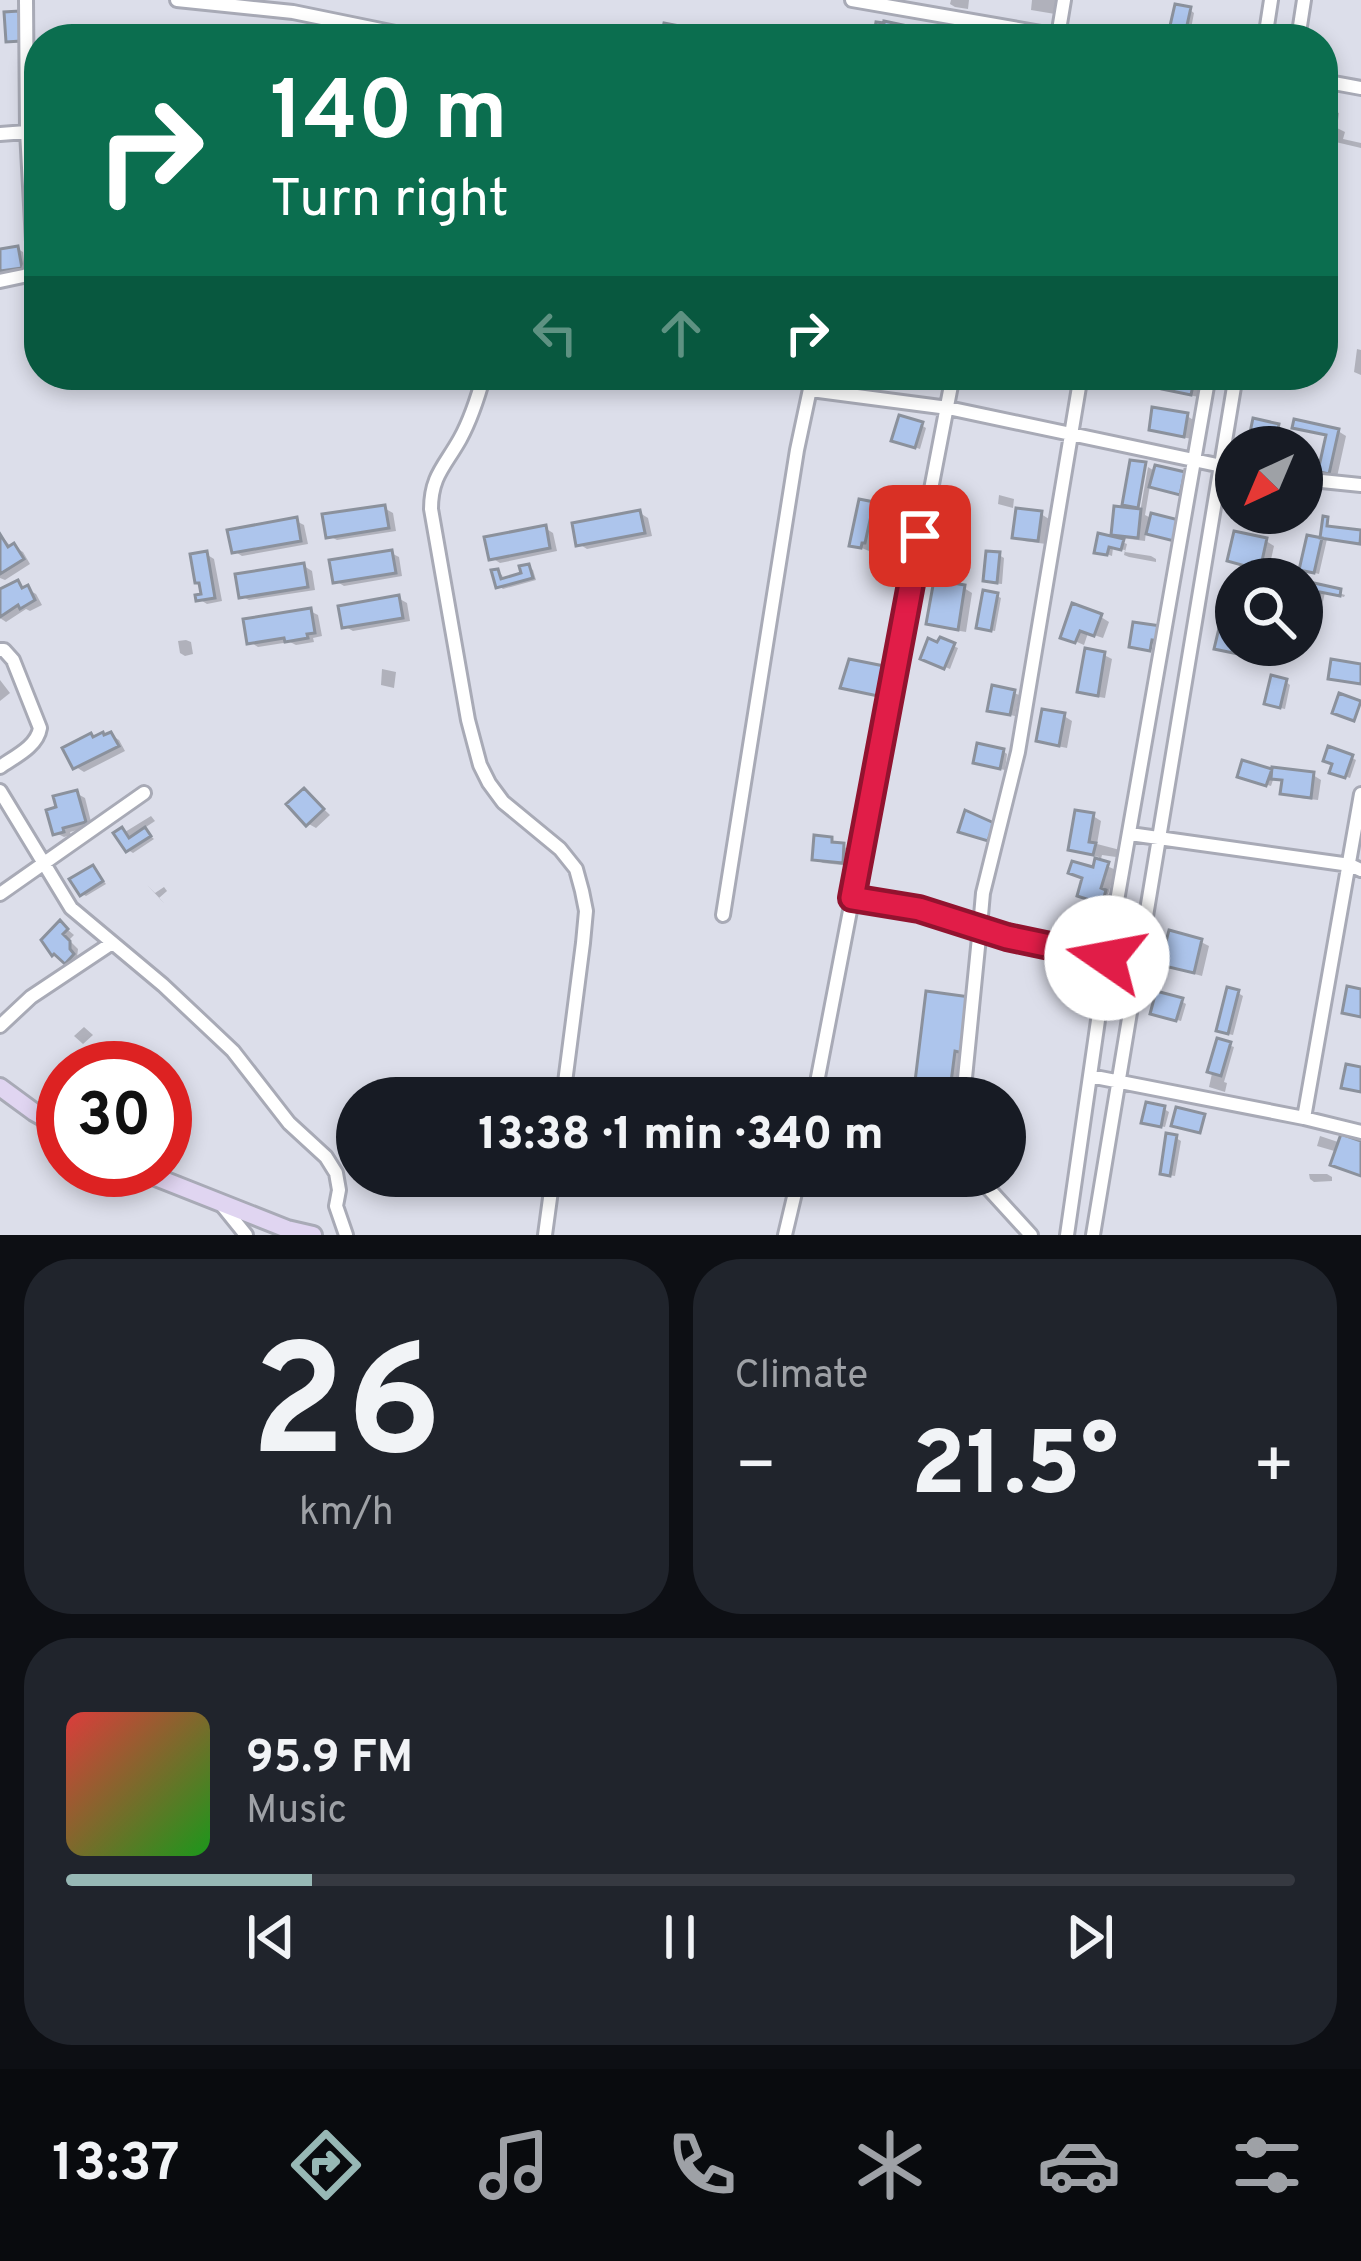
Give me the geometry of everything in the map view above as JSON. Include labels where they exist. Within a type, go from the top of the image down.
[{"type":"street","points":[[177,0],[293,12],[342,24]]},
{"type":"street","points":[[860,1],[990,24]]},
{"type":"street","points":[[480,390],[461,437],[435,476],[431,509],[479,765],[503,802],[560,849],[576,869],[582,891],[586,911],[583,944],[565,1077]]},
{"type":"street","points":[[724,915],[797,450],[812,390],[947,408],[1215,466]]},
{"type":"street","points":[[818,1077],[950,390]]},
{"type":"street","points":[[966,1077],[983,893],[1018,752],[1078,390]]},
{"type":"street","points":[[1067,1235],[1107,958],[1206,390]]},
{"type":"street","points":[[1232,426],[1235,390]]},
{"type":"street","points":[[1323,481],[1361,485]]},
{"type":"street","points":[[1093,1235],[1217,534]]},
{"type":"street","points":[[0,650],[13,660],[40,728],[32,744],[0,767]]},
{"type":"street","points":[[0,791],[71,908],[233,1052],[289,1123],[326,1157],[336,1173],[336,1206],[346,1235]]},
{"type":"street","points":[[0,894],[144,793]]},
{"type":"street","points":[[1304,1118],[1356,868],[1361,794]]},
{"type":"street","points":[[1130,834],[1356,868]]},
{"type":"street","points":[[852,898],[919,909],[1007,937],[1107,958]]},
{"type":"street","points":[[0,1026],[32,997],[112,943]]},
{"type":"street","points":[[1090,1076],[1361,1132]]},
{"type":"street","points":[[0,1087],[36,1113]]},
{"type":"street","points":[[192,1192],[313,1235]]},
{"type":"street","points":[[545,1235],[550,1197]]},
{"type":"street","points":[[785,1235],[795,1197]]},
{"type":"street","points":[[996,1197],[1031,1235]]},
{"type":"street","points":[[220,1203],[246,1235]]},
{"type":"building","points":[[1175,4],[1191,7],[1187,24],[1170,24]]},
{"type":"building","points":[[19,11],[21,41],[6,42],[4,12]]},
{"type":"building","points":[[18,246],[22,268],[0,271],[0,249]]},
{"type":"building","points":[[1152,407],[1188,413],[1184,437],[1149,430]]},
{"type":"building","points":[[899,415],[923,422],[915,448],[891,441]]},
{"type":"building","points":[[1253,418],[1279,424],[1279,426],[1251,426]]},
{"type":"building","points":[[1294,419],[1339,429],[1329,474],[1323,473],[1323,426],[1292,426]]},
{"type":"building","points":[[1130,460],[1146,462],[1138,508],[1122,505]]},
{"type":"building","points":[[1155,465],[1185,472],[1180,495],[1149,487]]},
{"type":"building","points":[[859,499],[874,502],[861,548],[849,546]]},
{"type":"building","points":[[385,505],[389,528],[326,538],[322,514]]},
{"type":"building","points":[[1114,506],[1141,509],[1138,538],[1111,535]]},
{"type":"building","points":[[1016,508],[1042,511],[1038,541],[1012,538]]},
{"type":"building","points":[[640,510],[645,533],[576,546],[572,523]]},
{"type":"building","points":[[1151,513],[1179,520],[1174,541],[1146,534]]},
{"type":"building","points":[[1323,516],[1328,517],[1327,526],[1361,530],[1360,544],[1320,538]]},
{"type":"building","points":[[297,517],[301,541],[232,553],[227,530]]},
{"type":"building","points":[[883,517],[909,525],[901,555],[876,542]]},
{"type":"building","points":[[546,525],[550,548],[489,560],[484,537]]},
{"type":"building","points":[[1098,533],[1124,539],[1121,550],[1109,547],[1107,555],[1094,553]]},
{"type":"building","points":[[0,534],[8,547],[14,543],[24,559],[0,574]]},
{"type":"building","points":[[1233,534],[1267,538],[1263,558],[1228,558]]},
{"type":"building","points":[[1307,535],[1322,538],[1317,558],[1302,558]]},
{"type":"building","points":[[392,550],[396,573],[333,583],[329,560]]},
{"type":"building","points":[[207,551],[215,598],[196,601],[195,595],[201,594],[190,554]]},
{"type":"building","points":[[986,551],[1000,552],[997,583],[983,581]]},
{"type":"building","points":[[304,563],[308,587],[239,598],[235,574]]},
{"type":"building","points":[[529,564],[533,578],[496,588],[491,570],[498,569],[501,579],[521,573],[519,566]]},
{"type":"building","points":[[18,580],[22,588],[28,585],[35,600],[0,617],[0,589]]},
{"type":"building","points":[[934,580],[965,585],[958,630],[926,624]]},
{"type":"building","points":[[1323,585],[1341,589],[1340,596],[1323,593]]},
{"type":"building","points":[[983,590],[998,593],[991,631],[976,628]]},
{"type":"building","points":[[399,595],[403,618],[342,628],[338,606]]},
{"type":"building","points":[[1072,603],[1102,614],[1094,636],[1080,631],[1075,643],[1060,638]]},
{"type":"building","points":[[311,608],[315,633],[307,634],[308,638],[247,644],[243,619]]},
{"type":"building","points":[[1133,622],[1161,626],[1159,641],[1152,640],[1150,651],[1129,647]]},
{"type":"building","points":[[940,637],[955,643],[944,669],[920,659],[928,638],[937,642]]},
{"type":"building","points":[[1085,648],[1105,652],[1098,696],[1077,692]]},
{"type":"building","points":[[849,659],[884,666],[878,696],[840,688]]},
{"type":"building","points":[[1331,659],[1361,664],[1361,684],[1328,679]]},
{"type":"building","points":[[1271,675],[1287,679],[1280,708],[1264,704]]},
{"type":"building","points":[[992,685],[1015,690],[1010,715],[987,711]]},
{"type":"building","points":[[1339,693],[1361,701],[1354,721],[1332,713]]},
{"type":"building","points":[[1042,709],[1065,713],[1059,746],[1036,741]]},
{"type":"building","points":[[111,732],[119,746],[73,769],[62,748]]},
{"type":"building","points":[[977,743],[1004,749],[1000,769],[973,763]]},
{"type":"building","points":[[1328,746],[1353,755],[1345,778],[1329,773],[1332,764],[1323,761]]},
{"type":"building","points":[[1242,760],[1272,769],[1266,786],[1237,777]]},
{"type":"building","points":[[1272,767],[1314,772],[1311,798],[1280,794],[1282,780],[1271,779]]},
{"type":"building","points":[[304,788],[324,809],[306,826],[286,804]]},
{"type":"building","points":[[77,790],[86,822],[53,835],[46,810],[56,807],[53,796]]},
{"type":"building","points":[[965,810],[994,823],[988,841],[958,832]]},
{"type":"building","points":[[1075,810],[1094,813],[1089,842],[1096,843],[1093,855],[1068,850]]},
{"type":"building","points":[[122,827],[129,838],[145,827],[151,836],[126,852],[113,833]]},
{"type":"building","points":[[814,835],[844,843],[843,863],[812,860]]},
{"type":"building","points":[[1095,858],[1109,862],[1101,888],[1106,890],[1102,904],[1077,896],[1082,878],[1068,873],[1072,861],[1093,867]]},
{"type":"building","points":[[93,865],[103,881],[80,896],[69,879]]},
{"type":"building","points":[[60,920],[68,929],[63,934],[74,954],[65,964],[41,940]]},
{"type":"building","points":[[1169,930],[1202,939],[1194,973],[1160,965]]},
{"type":"building","points":[[1347,986],[1361,989],[1361,1017],[1342,1013]]},
{"type":"building","points":[[1227,987],[1239,990],[1228,1034],[1216,1031]]},
{"type":"building","points":[[926,991],[970,997],[963,1053],[955,1051],[952,1077],[916,1077]]},
{"type":"building","points":[[1156,991],[1183,998],[1176,1021],[1150,1014]]},
{"type":"building","points":[[1217,1038],[1231,1042],[1221,1076],[1207,1072]]},
{"type":"building","points":[[1346,1064],[1361,1067],[1361,1092],[1341,1088]]},
{"type":"building","points":[[1146,1102],[1165,1106],[1161,1127],[1141,1123]]},
{"type":"building","points":[[1176,1107],[1205,1114],[1200,1133],[1171,1126]]},
{"type":"building","points":[[1166,1133],[1177,1135],[1170,1176],[1160,1174]]},
{"type":"building","points":[[1341,1134],[1361,1141],[1361,1176],[1330,1165]]},
{"type":"route","points":[[920,536],[852,898],[919,909],[1007,937],[1107,958]]}]
